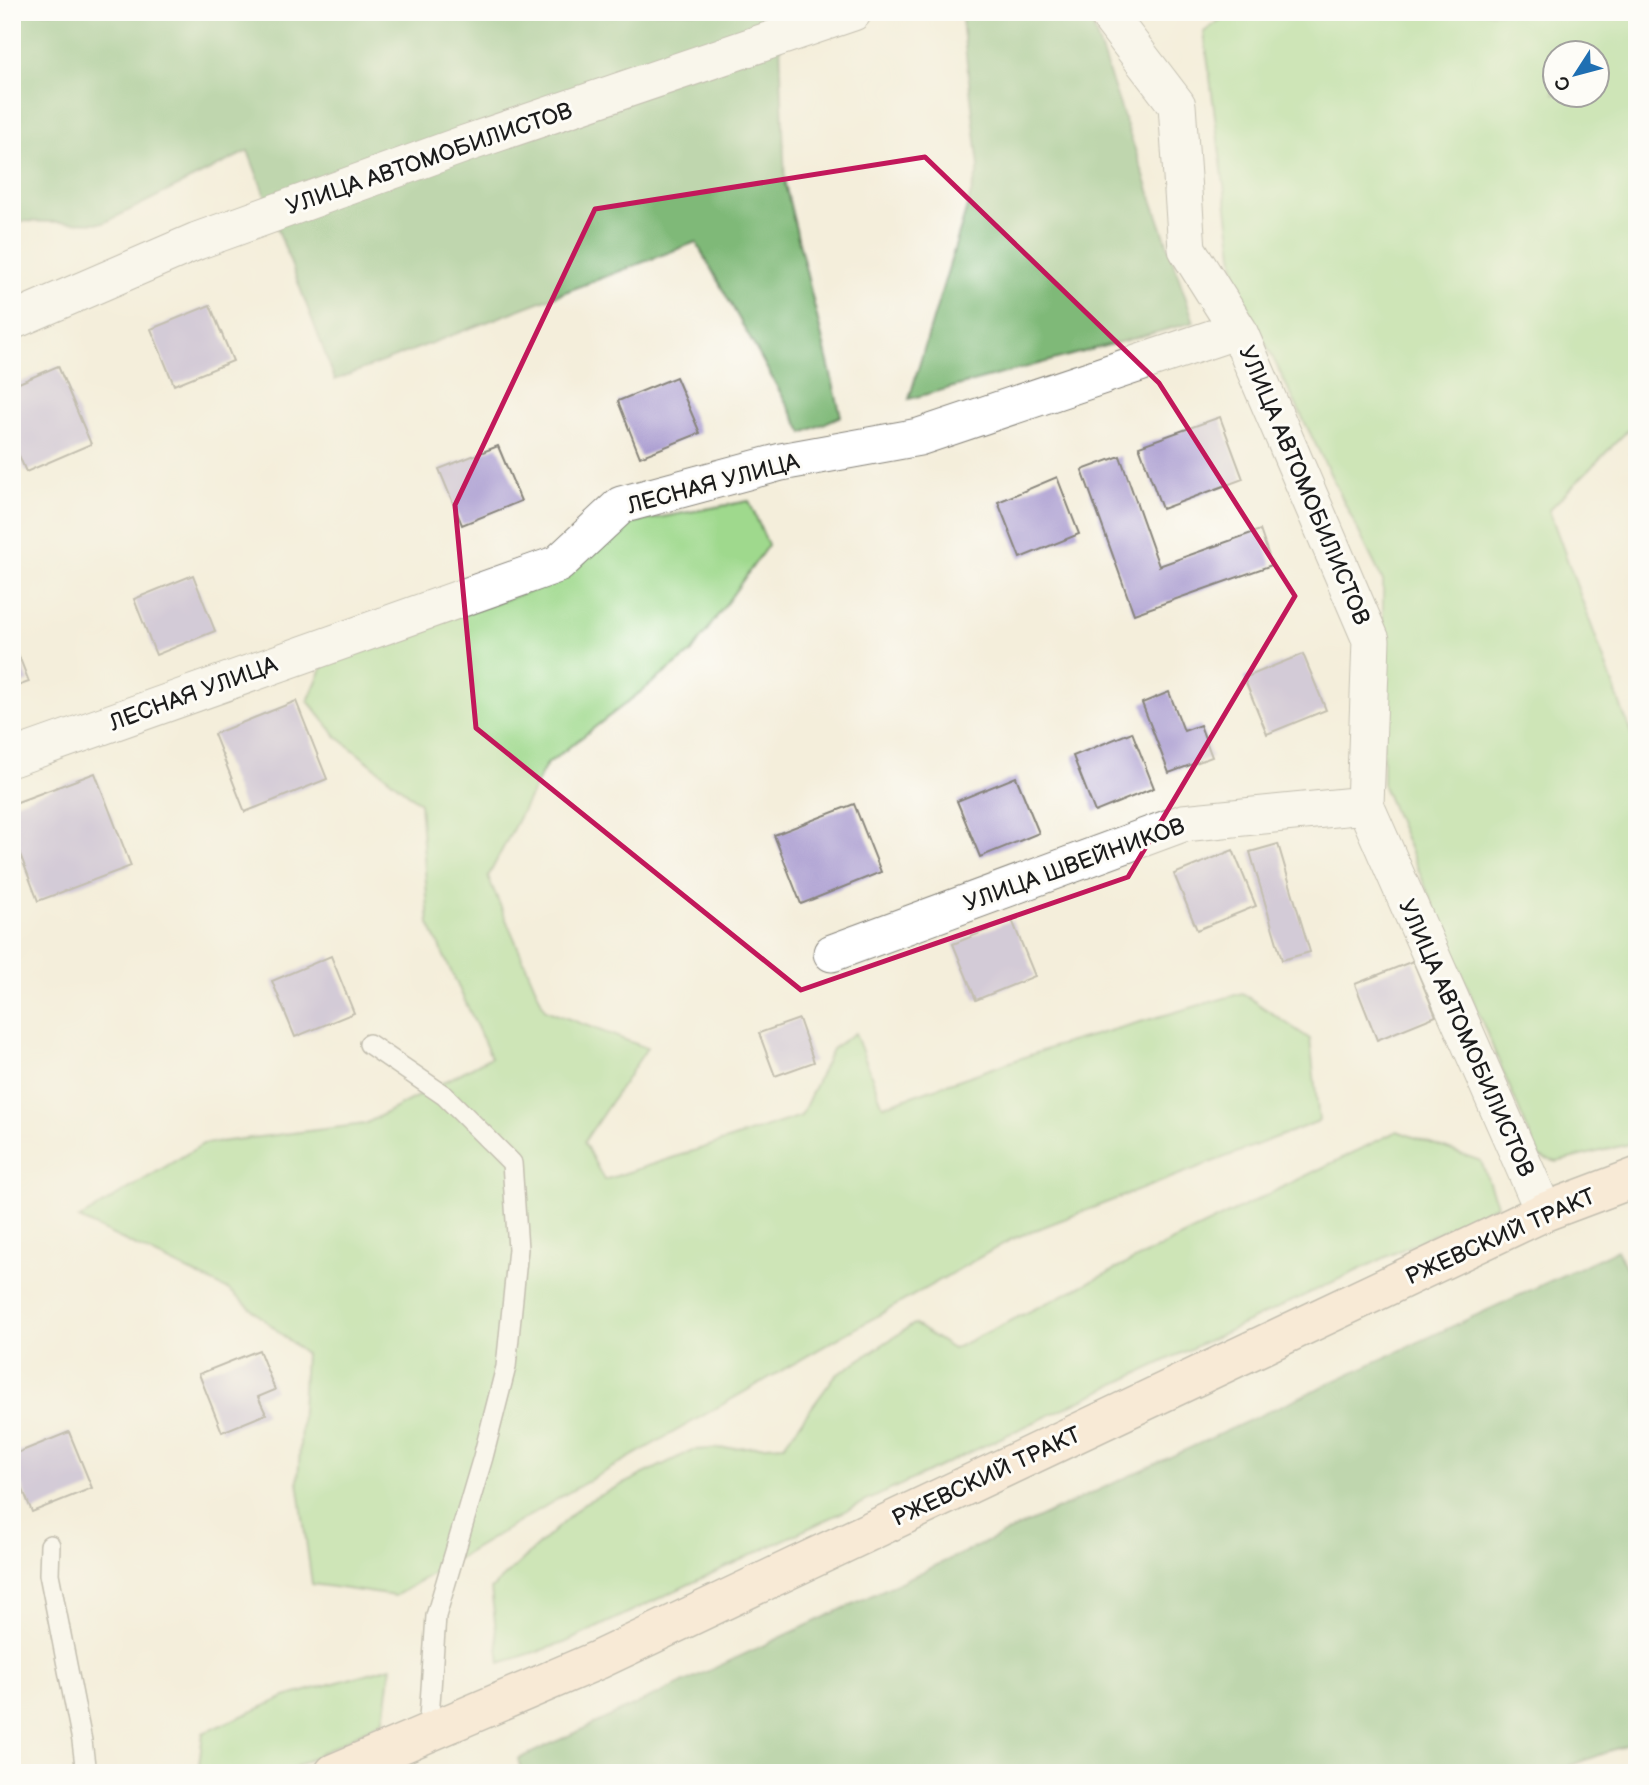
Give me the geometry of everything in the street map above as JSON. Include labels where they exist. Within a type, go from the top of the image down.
[{"type":"main road","name":"РЖЕВСКИЙ ТРАКТ","points":[[334,1773],[370,1765],[428,1733],[598,1660],[1544,1212],[1637,1177]]},
{"type":"street","name":"УЛИЦА АВТОМОБИЛИСТОВ","points":[[12,321],[197,241],[462,145],[853,12]]},
{"type":"street","name":"УЛИЦА АВТОМОБИЛИСТОВ","points":[[1106,12],[1177,105],[1187,249],[1238,330],[1371,640],[1365,804],[1544,1212]]},
{"type":"street","name":"ЛЕСНАЯ УЛИЦА","points":[[12,758],[558,564],[621,505],[781,462],[919,437],[1238,330]]},
{"type":"street","name":"УЛИЦА ШВЕЙНИКОВ","points":[[832,953],[1183,822],[1365,804]]},
{"type":"lane","points":[[369,1044],[444,1096],[512,1163],[518,1249],[506,1367],[483,1457],[436,1616],[428,1733]]},
{"type":"lane","points":[[50,1545],[49,1574],[86,1773]]},
{"type":"highlighted area","points":[[925,157],[1159,383],[1295,596],[1128,877],[801,990],[476,728],[455,505],[595,209]]},
{"type":"green space","points":[[12,12],[779,12],[785,184],[841,416],[803,433],[696,242],[335,380],[248,151],[104,223],[12,221]]},
{"type":"green space","points":[[961,12],[1088,12],[1194,322],[909,399],[979,167]]},
{"type":"green space","points":[[1230,12],[1637,12],[1637,421],[1549,510],[1637,750],[1637,1142],[1557,1162],[1539,1157],[1383,786],[1383,581],[1237,285],[1204,32]]},
{"type":"green space","points":[[749,501],[768,545],[691,653],[546,765],[488,877],[545,1010],[647,1048],[584,1142],[604,1180],[801,1116],[832,1049],[855,1033],[883,1106],[1056,1046],[1242,993],[1310,1039],[1319,1121],[1012,1239],[564,1495],[395,1596],[312,1584],[298,1482],[305,1354],[229,1290],[79,1219],[203,1144],[365,1124],[491,1057],[429,924],[420,803],[337,737],[308,701],[326,659],[557,582],[630,523]]},
{"type":"green space","points":[[1397,1131],[1481,1161],[1497,1205],[564,1643],[500,1663],[491,1589],[584,1503],[693,1450],[784,1445],[835,1376],[914,1324],[953,1349]]},
{"type":"green space","points":[[1617,1250],[1637,1289],[1637,1741],[1550,1773],[522,1773],[518,1759]]},
{"type":"green space","points":[[391,1667],[384,1720],[284,1773],[198,1773],[203,1733],[285,1697]]},
{"type":"building","points":[[210,305],[233,361],[174,385],[151,329]]},
{"type":"building","points":[[58,366],[91,444],[26,472],[12,439],[12,386]]},
{"type":"building","points":[[676,377],[700,433],[640,457],[618,401]]},
{"type":"building","points":[[1220,417],[1243,479],[1162,509],[1139,446]]},
{"type":"building","points":[[498,446],[521,501],[462,525],[439,469]]},
{"type":"building","points":[[1120,456],[1159,566],[1260,530],[1272,565],[1134,614],[1082,470]]},
{"type":"building","points":[[1057,477],[1079,534],[1020,558],[998,502]]},
{"type":"building","points":[[193,575],[215,631],[156,655],[134,599]]},
{"type":"building","points":[[12,638],[29,682],[12,688]]},
{"type":"building","points":[[1303,654],[1326,710],[1267,734],[1244,678]]},
{"type":"building","points":[[1169,692],[1184,731],[1200,725],[1212,757],[1169,773],[1142,703]]},
{"type":"building","points":[[296,701],[327,779],[245,812],[214,734]]},
{"type":"building","points":[[1132,732],[1154,788],[1095,812],[1073,756]]},
{"type":"building","points":[[95,773],[131,866],[38,901],[12,833],[12,804]]},
{"type":"building","points":[[1016,777],[1039,833],[980,857],[957,801]]},
{"type":"building","points":[[854,804],[881,872],[801,904],[774,835]]},
{"type":"building","points":[[1278,844],[1310,952],[1282,960],[1250,852]]},
{"type":"building","points":[[1233,850],[1256,906],[1197,930],[1174,874]]},
{"type":"building","points":[[1012,920],[1035,976],[976,1000],[953,944]]},
{"type":"building","points":[[331,956],[354,1013],[295,1037],[272,981]]},
{"type":"building","points":[[1413,961],[1436,1016],[1377,1040],[1355,984]]},
{"type":"building","points":[[799,1019],[814,1062],[775,1076],[759,1033]]},
{"type":"building","points":[[259,1350],[275,1390],[258,1397],[266,1414],[222,1432],[199,1374]]},
{"type":"building","points":[[69,1432],[92,1488],[32,1512],[12,1462],[12,1455]]}]
